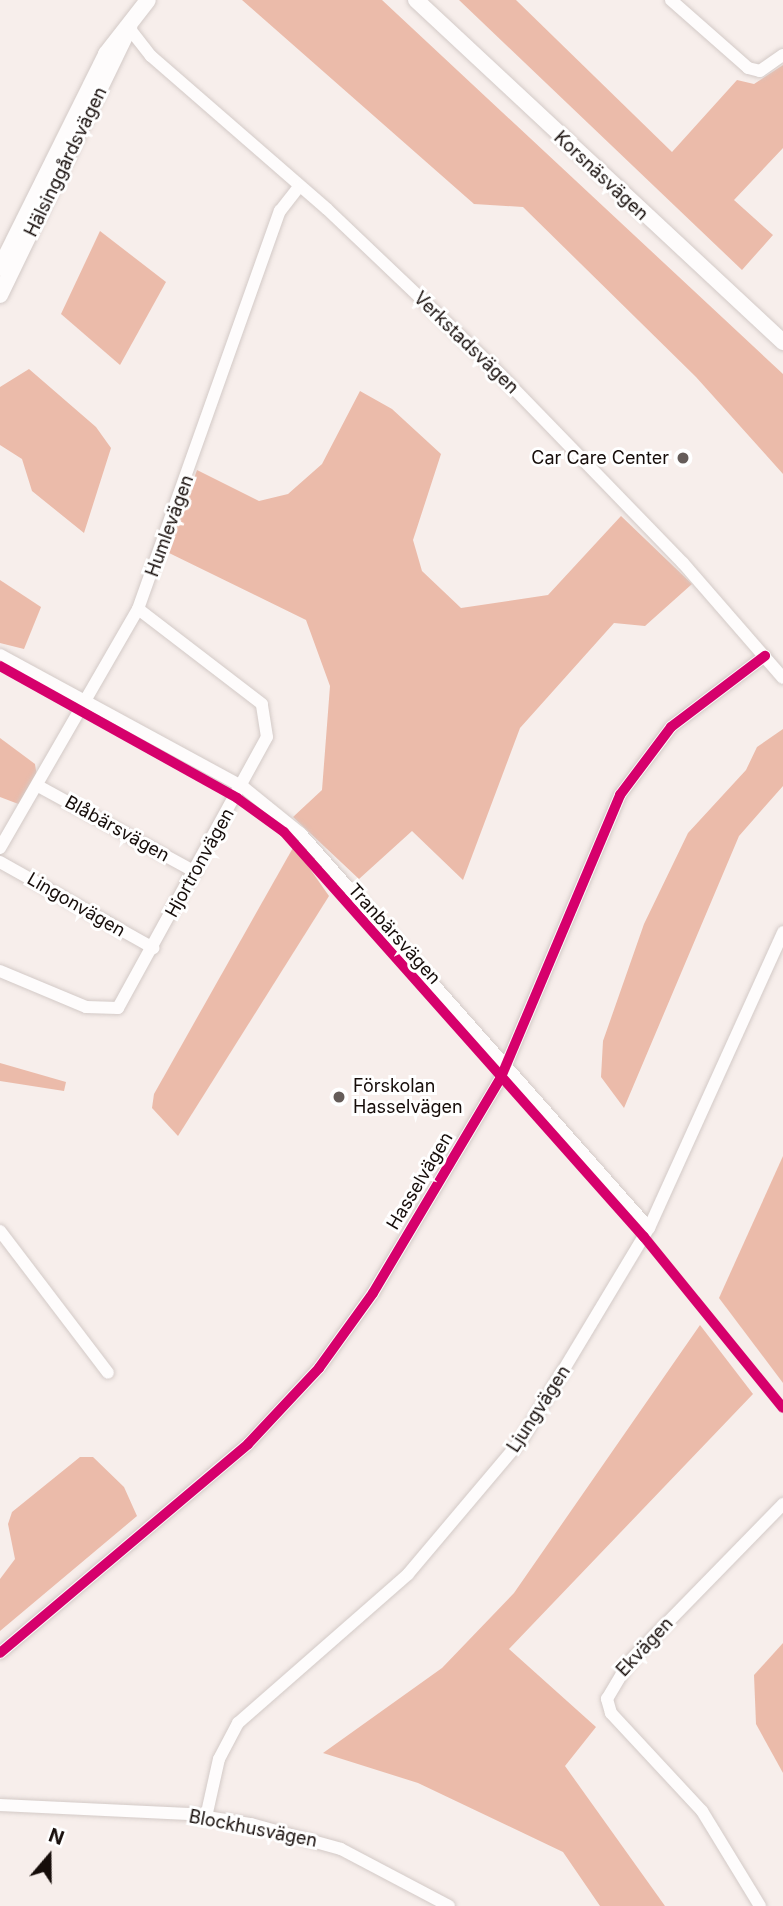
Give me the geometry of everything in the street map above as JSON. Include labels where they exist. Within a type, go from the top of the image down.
[{"type":"street","name":"Hälsinggårdsvägen","points":[[0,268],[106,54],[129,28],[148,0]]},
{"type":"street","points":[[671,0],[737,59],[760,71],[783,55]]},
{"type":"street","name":"Korsnäsvägen","points":[[418,2],[783,342]]},
{"type":"street","name":"Hälsinggårdsvägen","points":[[0,295],[129,28]]},
{"type":"street","name":"Verkstadsvägen","points":[[129,28],[151,56],[299,187],[491,365],[783,678]]},
{"type":"street","name":"Humlevägen","points":[[0,848],[40,787],[138,609],[277,223],[299,187]]},
{"type":"street","name":"Hjortronvägen","points":[[0,971],[86,1007],[115,1010],[243,787],[267,737],[266,709],[138,609]]},
{"type":"street","name":"Tranbärsvägen","points":[[0,655],[86,705],[109,711],[243,787],[335,867],[649,1228]]},
{"type":"street","name":"Hasselvägen","points":[[0,1653],[185,1501],[298,1393],[373,1293],[508,1064],[598,837],[633,774],[678,720],[765,656]]},
{"type":"street","name":"Blåbärsvägen","points":[[40,787],[195,872]]},
{"type":"street","name":"Lingonvägen","points":[[0,862],[153,948]]},
{"type":"street","name":"Ljungvägen","points":[[205,1817],[233,1730],[408,1574],[469,1509],[522,1439],[649,1228],[783,932]]},
{"type":"street","points":[[0,1231],[108,1373]]},
{"type":"street","name":"Ekvägen","points":[[760,1906],[702,1811],[611,1713],[607,1699],[629,1662],[783,1504]]},
{"type":"street","name":"Blockhusvägen","points":[[0,1805],[205,1817],[341,1849],[449,1906]]},
{"type":"shaded area","points":[[242,0],[382,0],[783,374],[783,474],[696,377],[523,207],[474,204]]},
{"type":"shaded area","points":[[459,0],[516,0],[672,152],[737,80],[754,84],[783,65],[783,148],[734,200],[773,235],[742,270]]},
{"type":"shaded area","points":[[100,231],[166,282],[120,365],[61,314]]},
{"type":"shaded area","points":[[29,369],[96,427],[111,448],[84,533],[32,491],[22,459],[0,445],[0,387]]},
{"type":"shaded area","points":[[360,391],[392,409],[441,454],[413,540],[422,571],[461,608],[548,595],[621,516],[692,584],[645,626],[614,623],[520,728],[463,880],[412,831],[359,879],[293,817],[322,790],[330,686],[306,620],[167,552],[197,470],[259,501],[288,494],[322,464]]},
{"type":"shaded area","points":[[0,580],[41,607],[24,649],[0,643]]},
{"type":"shaded area","points":[[783,729],[783,786],[739,836],[624,1108],[601,1077],[603,1041],[644,924],[688,833],[746,770],[757,747]]},
{"type":"shaded area","points":[[0,738],[35,764],[37,777],[21,805],[0,797]]},
{"type":"shaded area","points":[[294,846],[329,896],[178,1136],[152,1108],[154,1094]]},
{"type":"shaded area","points":[[0,1063],[66,1082],[64,1091],[0,1081]]},
{"type":"shaded area","points":[[783,1156],[783,1383],[719,1298]]},
{"type":"shaded area","points":[[700,1325],[753,1394],[509,1649],[596,1727],[565,1766],[665,1906],[600,1906],[563,1852],[418,1783],[323,1753],[442,1668],[514,1593]]},
{"type":"shaded area","points":[[80,1457],[93,1457],[124,1487],[137,1516],[0,1631],[0,1579],[15,1559],[8,1524],[12,1512]]},
{"type":"shaded area","points":[[783,1643],[783,1773],[756,1724],[754,1675]]},
{"type":"cycle path","points":[[0,1653],[248,1444],[319,1368],[373,1293],[501,1077],[620,795],[671,727],[765,656]]},
{"type":"cycle path","points":[[0,666],[237,798],[284,832],[644,1237],[783,1408]]},
{"type":"place","name":"Car Care Center","points":[[683,458]]},
{"type":"place","name":"Förskolan Hasselvägen","points":[[339,1097]]}]
